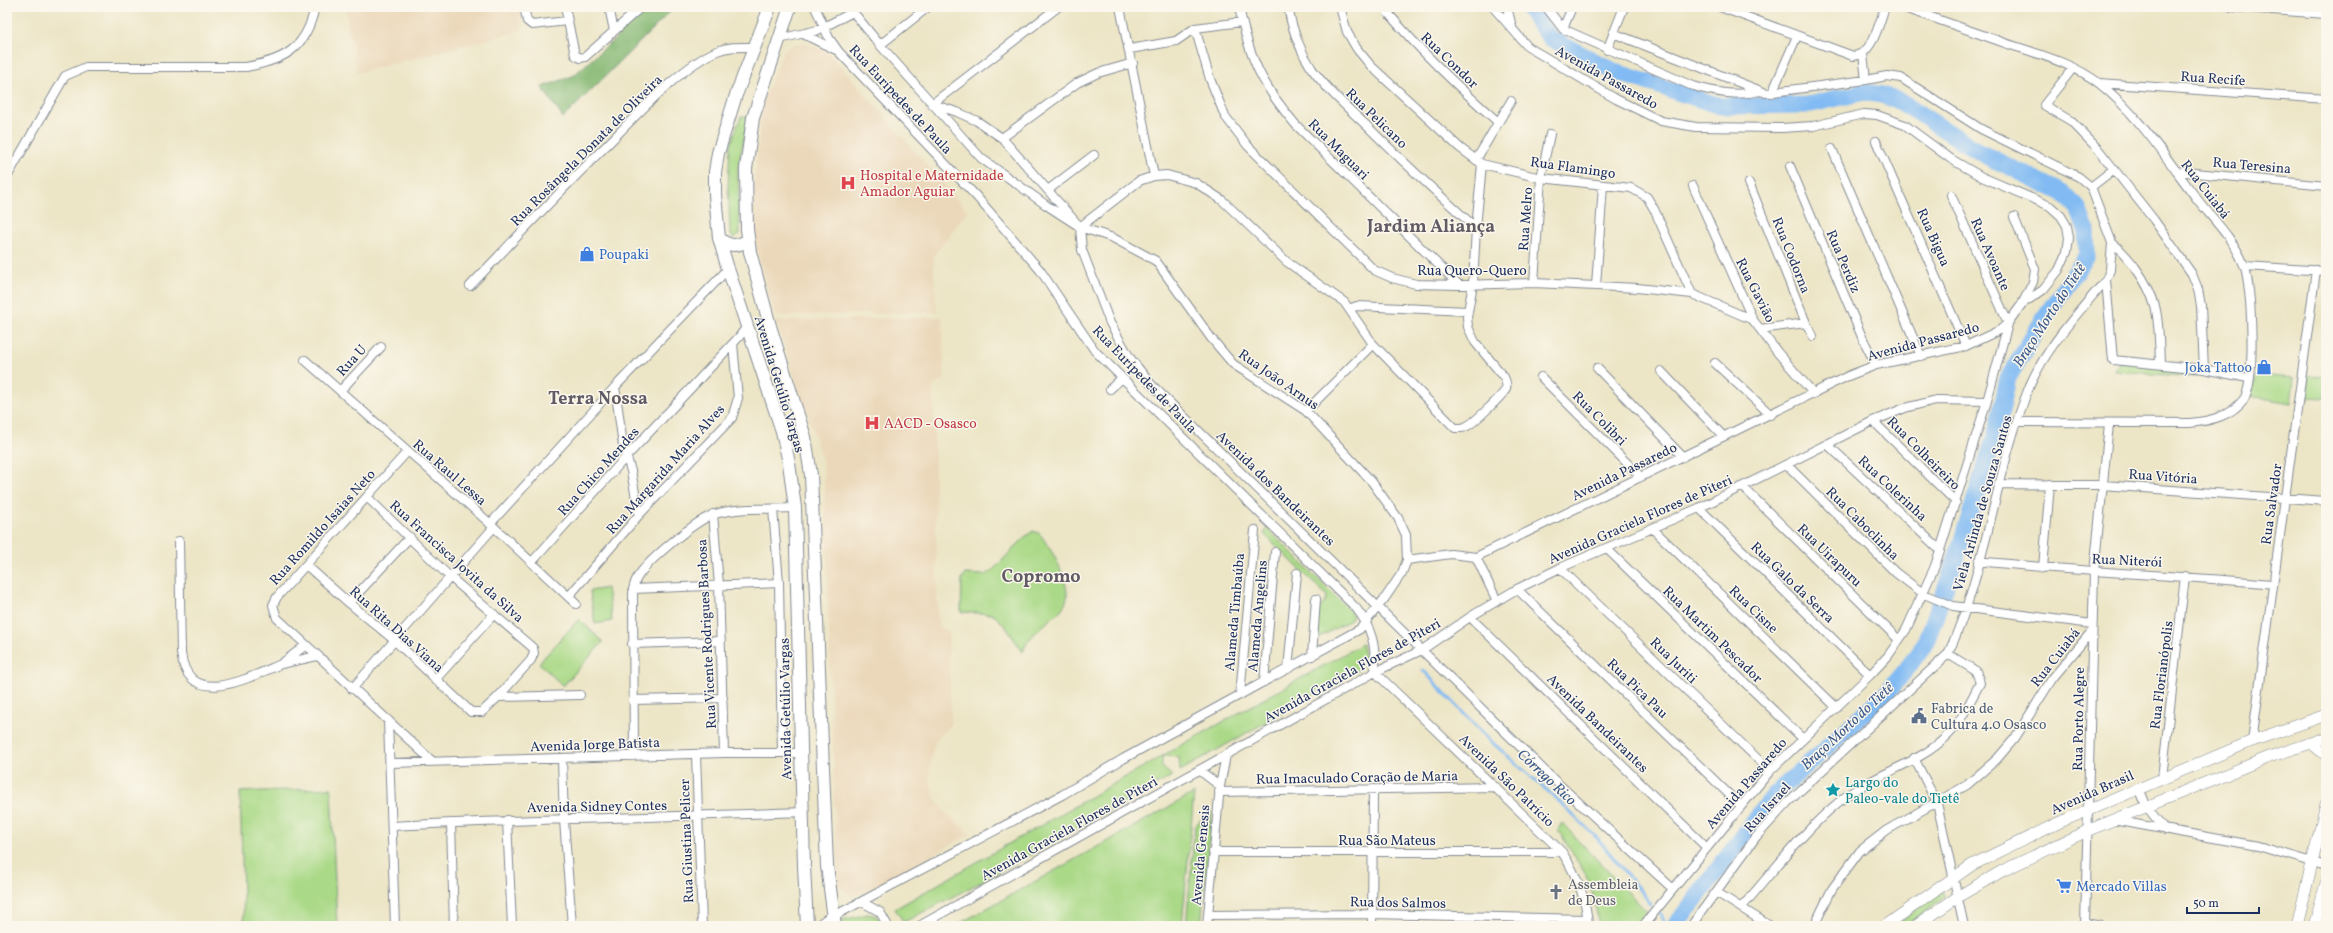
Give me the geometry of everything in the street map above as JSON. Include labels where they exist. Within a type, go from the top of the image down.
[{"type":"main road","name":"Avenida Getúlio Vargas","points":[[770,7],[756,47],[736,95],[718,153],[715,172],[715,195],[719,238],[782,431],[789,463],[795,508],[800,753],[807,926]]},
{"type":"main road","name":"Avenida Getúlio Vargas","points":[[790,7],[753,118],[746,169],[748,240],[770,326],[805,438],[811,475],[827,866],[834,921]]},
{"type":"main road","points":[[719,238],[730,245],[742,244],[748,240]]},
{"type":"main road","name":"Avenida Brasil","points":[[1885,926],[1953,876],[1993,854],[2089,808],[2252,742],[2326,715]]},
{"type":"main road","points":[[1916,926],[1959,896],[2002,871],[2089,830],[2264,759],[2326,738]]},
{"type":"main road","points":[[2311,742],[2326,755]]},
{"type":"main road","points":[[2297,926],[2314,862],[2326,804]]},
{"type":"main road","points":[[2314,926],[2326,883]]},
{"type":"main road","points":[[820,926],[834,921]]},
{"type":"street","points":[[7,177],[65,76],[86,67],[246,67],[273,62],[294,49],[311,27],[316,7]]},
{"type":"street","points":[[524,7],[528,21],[532,25],[568,21]]},
{"type":"street","points":[[565,7],[575,55],[580,58],[585,57],[641,7]]},
{"type":"street","points":[[609,7],[614,31]]},
{"type":"street","name":"Rua Eurípedes de Paula","points":[[815,7],[824,28],[839,52],[976,196],[1053,287],[1092,347],[1331,581],[1367,622],[1374,645],[1375,672]]},
{"type":"street","points":[[880,45],[928,7]]},
{"type":"street","points":[[932,104],[1058,7]]},
{"type":"street","points":[[1120,7],[1133,63],[1154,176]]},
{"type":"street","name":"Rua Maguari","points":[[1239,7],[1242,22],[1258,74],[1272,98],[1296,125],[1459,285]]},
{"type":"street","name":"Rua Pelicano","points":[[1288,7],[1291,26],[1299,46],[1313,70],[1335,95],[1425,183],[1476,228]]},
{"type":"street","name":"Rua Flamingo","points":[[1340,7],[1347,32],[1357,49],[1371,66],[1460,148],[1479,162],[1541,178],[1631,188],[1646,197],[1654,209],[1692,294]]},
{"type":"street","name":"Avenida Passaredo","points":[[1476,557],[1683,457],[1723,436],[1876,365],[1966,346],[1990,336],[2008,323],[2022,304],[2043,290],[2051,281],[2064,261],[2069,238],[2067,226],[2061,216],[2050,206],[1982,177],[1951,159],[1905,125],[1889,118],[1864,114],[1813,126],[1782,128],[1696,126],[1661,121],[1616,99],[1528,47],[1493,7]]},
{"type":"street","name":"Avenida Passaredo","points":[[1506,7],[1512,28]]},
{"type":"street","points":[[1546,7],[1563,29],[1607,50],[1712,92],[1750,94],[1760,91]]},
{"type":"street","points":[[1563,29],[1572,7]]},
{"type":"street","points":[[1607,50],[1624,7]]},
{"type":"street","points":[[1720,7],[1848,55],[1863,54]]},
{"type":"street","points":[[1866,80],[1863,54],[1872,41],[1885,7]]},
{"type":"street","name":"Rua Cuiabá","points":[[1902,7],[1927,11],[2073,68],[2099,83],[2131,114],[2231,242],[2245,266],[2252,323],[2252,343],[2245,398],[2231,411],[2215,419],[2190,423],[2109,424],[2018,422]]},
{"type":"street","points":[[2230,7],[2326,14]]},
{"type":"street","points":[[779,39],[824,28],[851,10],[880,45],[981,158],[1046,205],[1080,227]]},
{"type":"street","name":"Rua Condor","points":[[1388,13],[1414,43],[1460,88],[1498,122]]},
{"type":"street","points":[[1130,49],[1176,41],[1195,28],[1242,22]]},
{"type":"street","name":"Rua Quero-Quero","points":[[1195,28],[1210,79],[1225,116],[1253,152],[1374,270],[1392,278],[1416,284],[1459,285],[1534,283],[1596,286],[1692,294],[1753,320]]},
{"type":"street","points":[[1613,33],[1760,91],[1772,93],[1887,76],[1901,78],[1981,129],[2079,177],[2091,187],[2112,247],[2106,280],[2111,358],[2113,360],[2204,369],[2248,378]]},
{"type":"street","points":[[803,34],[839,52]]},
{"type":"street","points":[[1772,93],[1797,36]]},
{"type":"street","name":"Rua Rosângela Donata de Oliveira","points":[[470,286],[573,177],[635,116],[675,80],[717,52],[733,47],[756,47]]},
{"type":"street","points":[[1002,138],[1077,83],[1098,73],[1133,63]]},
{"type":"street","points":[[2073,68],[2044,105],[2072,121],[2114,169],[2192,274],[2198,289],[2201,306],[2204,369]]},
{"type":"street","name":"Rua Recife","points":[[2099,83],[2326,99]]},
{"type":"street","points":[[1080,227],[1140,181],[1154,176],[1181,178],[1209,190],[1244,219],[1287,262],[1332,292],[1350,308],[1373,344],[1456,428],[1462,429],[1469,425],[1506,389],[1504,377],[1475,342],[1468,327],[1467,311],[1473,284],[1479,162],[1498,122],[1511,101]]},
{"type":"street","points":[[932,104],[970,118],[1002,138],[1080,227]]},
{"type":"street","name":"Rua Melro","points":[[1534,283],[1541,178],[1550,134]]},
{"type":"street","name":"Rua Bigua","points":[[1876,140],[1966,346]]},
{"type":"street","points":[[1832,149],[1921,356]]},
{"type":"street","points":[[1048,190],[1094,155]]},
{"type":"street","name":"Rua Perdiz","points":[[1790,166],[1862,337],[1876,365]]},
{"type":"street","points":[[2091,187],[2114,169]]},
{"type":"street","name":"Rua Teresina","points":[[2176,171],[2326,186]]},
{"type":"street","name":"Rua Codorna","points":[[1749,183],[1806,323],[1813,336]]},
{"type":"street","points":[[1596,286],[1603,185]]},
{"type":"street","name":"Rua Gavião","points":[[1693,186],[1753,320],[1814,394]]},
{"type":"street","name":"Rua Avoante","points":[[1951,194],[2008,323]]},
{"type":"street","points":[[2014,217],[2035,273],[2033,282],[2022,304]]},
{"type":"street","name":"Rua João Arnus","points":[[1080,227],[1113,238],[1156,261],[1211,338],[1233,364],[1306,411],[1372,482],[1398,518],[1406,535],[1407,560],[1402,573],[1378,608]]},
{"type":"street","name":"Avenida dos Bandeirantes","points":[[1080,227],[1082,250],[1098,295],[1118,340],[1140,372],[1422,650]]},
{"type":"street","points":[[2112,247],[2126,256],[2146,283],[2154,298],[2158,320],[2160,364]]},
{"type":"street","points":[[2245,266],[2326,271]]},
{"type":"street","points":[[352,689],[492,526],[615,387],[728,269]]},
{"type":"street","name":"Rua Salvador","points":[[2252,742],[2316,270]]},
{"type":"street","name":"Viela Arlinda de Souza Santos","points":[[1948,654],[1979,561],[1998,484],[2031,385],[2043,360],[2106,280]]},
{"type":"street","points":[[1350,308],[1357,306],[1467,311]]},
{"type":"street","points":[[1760,329],[1806,323]]},
{"type":"street","name":"Avenida Passaredo","points":[[1643,926],[1672,888],[1770,771],[1802,738],[1837,708],[1870,675],[1899,640],[1926,595],[1987,401],[2008,323]]},
{"type":"street","name":"Rua Chico Mendes","points":[[532,562],[626,457],[733,344],[747,326]]},
{"type":"street","name":"Rua Margarida Maria Alves","points":[[569,596],[639,515],[732,418],[738,398],[733,344]]},
{"type":"street","points":[[1306,411],[1373,344]]},
{"type":"street","name":"Rua U","points":[[340,391],[381,346]]},
{"type":"street","name":"Rua Raul Lessa","points":[[305,360],[532,562],[576,604]]},
{"type":"street","points":[[1716,363],[1771,415]]},
{"type":"street","points":[[1597,368],[1683,457]]},
{"type":"street","points":[[1661,371],[1723,436]]},
{"type":"street","name":"Rua Colibri","points":[[1541,377],[1641,477]]},
{"type":"street","points":[[1110,389],[1122,378]]},
{"type":"street","points":[[615,387],[626,457],[631,471],[639,515]]},
{"type":"street","name":"Avenida Graciela Flores de Piteri","points":[[919,926],[1375,672],[1422,650],[1470,617],[1517,589],[1560,568],[1699,508],[1788,466],[1873,421],[1905,408],[1936,400],[1987,401]]},
{"type":"street","name":"Rua Colheireiro","points":[[1873,421],[1956,502]]},
{"type":"street","name":"Rua Cuiabá","points":[[1814,926],[1832,888],[1860,852],[1887,830],[1967,785],[1998,759],[2015,738],[2052,679],[2092,628],[2094,572],[2109,424]]},
{"type":"street","name":"Rua Colerinha","points":[[1828,445],[1940,550]]},
{"type":"street","name":"Rua Romildo Isaias Neto","points":[[407,452],[276,597],[273,605],[278,618],[306,646],[432,761]]},
{"type":"street","name":"Rua Caboclinha","points":[[1788,466],[1896,573],[1926,595],[1963,607],[2092,628]]},
{"type":"street","name":"Rua Vitória","points":[[1998,484],[2102,485],[2326,501]]},
{"type":"street","points":[[2043,568],[2050,484]]},
{"type":"street","name":"Rua Uirapuru","points":[[1743,487],[1899,640]]},
{"type":"street","name":"Rua Francisca Jovita da Silva","points":[[367,497],[450,576],[529,644],[534,653],[530,660],[498,697]]},
{"type":"street","points":[[634,756],[632,644],[633,589],[636,579],[645,567],[698,522],[713,514],[728,511],[795,508]]},
{"type":"street","name":"Rua Galo da Serra","points":[[1699,508],[1870,675]]},
{"type":"street","name":"Avenida Getúlio Vargas","points":[[773,509],[779,583],[782,753]]},
{"type":"street","name":"Rua Vicente Rodrigues Barbosa","points":[[713,514],[719,585],[724,753]]},
{"type":"street","name":"Rua Cisne","points":[[1653,529],[1837,708]]},
{"type":"street","name":"Alameda Timbaúba","points":[[1240,695],[1255,530]]},
{"type":"street","points":[[349,603],[410,537]]},
{"type":"street","points":[[179,541],[183,665],[196,682],[220,687],[231,685],[282,664],[317,656]]},
{"type":"street","name":"Rua Martim Pescador","points":[[1606,548],[1802,738]]},
{"type":"street","name":"Alameda Angelins","points":[[1264,682],[1275,552]]},
{"type":"street","points":[[1407,560],[1451,554],[1476,557],[1497,602]]},
{"type":"street","name":"Rua Niterói","points":[[1979,561],[2094,572],[2185,576],[2273,584]]},
{"type":"street","name":"Rua Rita Dias Viana","points":[[306,565],[394,640],[471,712],[482,712],[498,697]]},
{"type":"street","name":"Rua Juriti","points":[[1560,568],[1770,771]]},
{"type":"street","points":[[1288,669],[1297,573]]},
{"type":"street","name":"Rua Florianópolis","points":[[2162,778],[2185,576]]},
{"type":"street","points":[[633,589],[779,583]]},
{"type":"street","name":"Rua Pica Pau","points":[[1517,589],[1741,806]]},
{"type":"street","points":[[1312,656],[1316,599]]},
{"type":"street","points":[[834,921],[862,902],[1062,796],[1123,759],[1360,629],[1378,608]]},
{"type":"street","points":[[436,680],[494,614]]},
{"type":"street","name":"Avenida Bandeirantes","points":[[1470,617],[1706,848]]},
{"type":"street","name":"Rua Porto Alegre","points":[[2085,925],[2089,830],[2092,628]]},
{"type":"street","points":[[632,644],[721,641]]},
{"type":"street","points":[[282,664],[306,646]]},
{"type":"street","points":[[1422,650],[1552,778],[1672,888]]},
{"type":"street","points":[[1741,908],[1826,813],[1852,791],[1916,760],[1946,737],[1964,713],[1980,683],[1976,672],[1948,654]]},
{"type":"street","name":"Rua Israel","points":[[1691,926],[1756,837],[1788,802],[1948,654]]},
{"type":"street","name":"Avenida São Patrício","points":[[1375,672],[1562,852],[1573,870],[1585,903],[1588,922]]},
{"type":"street","points":[[498,697],[580,695]]},
{"type":"street","points":[[633,700],[723,698]]},
{"type":"street","points":[[388,720],[391,763],[395,926]]},
{"type":"street","name":"Avenida Jorge Batista","points":[[391,763],[724,753],[800,753]]},
{"type":"street","name":"Rua Giustina Pelicer","points":[[696,754],[702,926]]},
{"type":"street","name":"Avenida Genesis","points":[[1207,926],[1220,789],[1226,755]]},
{"type":"street","points":[[562,759],[564,820],[572,926]]},
{"type":"street","points":[[1916,760],[1937,803],[1953,876],[1959,896],[1964,926]]},
{"type":"street","name":"Avenida Genesis","points":[[1199,770],[1220,789]]},
{"type":"street","name":"Rua Imaculado Coração de Maria","points":[[1220,789],[1496,787]]},
{"type":"street","points":[[2139,788],[2147,807],[2165,830]]},
{"type":"street","points":[[1372,926],[1373,789]]},
{"type":"street","name":"Avenida Sidney Contes","points":[[393,826],[507,820],[698,817],[802,812]]},
{"type":"street","points":[[507,820],[512,926]]},
{"type":"street","points":[[2112,820],[2258,846],[2326,866]]},
{"type":"street","points":[[451,823],[454,926]]},
{"type":"street","name":"Rua São Mateus","points":[[1214,852],[1562,852]]},
{"type":"street","points":[[1716,892],[1769,926]]},
{"type":"street","points":[[862,902],[880,912],[888,926]]},
{"type":"street","name":"Rua dos Salmos","points":[[1208,915],[1372,914],[1588,922]]},
{"type":"street","points":[[2085,925],[2101,926]]},
{"type":"shaded area","points":[[345,7],[519,7],[523,30],[357,73]]},
{"type":"shaded area","name":"Hospital e Maternidade Amador Aguiar","points":[[795,44],[811,45],[829,53],[967,211],[933,257],[937,312],[775,316],[758,257],[751,219],[762,103],[784,51]]},
{"type":"shaded area","points":[[942,317],[945,378],[933,386],[938,628],[948,630],[951,724],[937,739],[933,747],[929,777],[934,797],[943,810],[970,834],[867,892],[852,896],[840,888],[837,880],[824,473],[822,459],[776,321]]},
{"type":"green space","points":[[644,7],[675,7],[563,118],[542,87],[573,76],[614,40]]},
{"type":"green space","points":[[741,116],[748,117],[738,168],[740,234],[733,238],[730,232],[728,188],[730,146]]},
{"type":"green space","points":[[2119,362],[2194,369],[2194,377],[2115,371]]},
{"type":"green space","points":[[2256,375],[2294,378],[2291,403],[2250,396]]},
{"type":"green space","points":[[2308,376],[2326,377],[2326,398],[2305,397]]},
{"type":"green space","points":[[1267,528],[1351,612],[1353,615],[1351,620],[1316,639],[1319,608],[1325,603],[1327,596],[1264,534]]},
{"type":"green space","points":[[1033,531],[1039,533],[1060,567],[1064,577],[1067,596],[1063,607],[1037,631],[1026,644],[1023,652],[1005,626],[993,614],[961,612],[962,578],[965,574],[985,575],[992,571],[1025,537]]},
{"type":"green space","points":[[607,588],[612,621],[595,624],[590,591]]},
{"type":"green space","points":[[579,619],[603,642],[563,686],[539,663]]},
{"type":"green space","points":[[1362,644],[1366,665],[1180,771],[1179,757],[1162,756]]},
{"type":"green space","points":[[1162,756],[1162,767],[1172,776],[981,882],[904,922],[895,909]]},
{"type":"green space","points":[[331,788],[337,926],[244,926],[240,792]]},
{"type":"green space","points":[[1194,793],[1182,926],[955,926]]},
{"type":"green space","points":[[1212,812],[1201,926],[1186,926],[1195,825]]},
{"type":"green space","points":[[1562,823],[1647,912],[1636,926],[1599,926],[1593,895],[1586,875],[1558,830]]},
{"type":"green space","points":[[1942,890],[1946,896],[1905,926],[1894,926]]},
{"type":"green space","points":[[868,914],[876,916],[886,926],[843,926],[842,920]]},
{"type":"waterway","name":"Braço Morto do Tietê","points":[[1527,7],[1550,38],[1616,72],[1720,106],[1807,105],[1864,92],[1882,95],[1901,102],[1981,153],[2063,193],[2078,208],[2086,230],[2087,255],[2044,318],[2008,378],[1997,430],[1955,562],[1926,642],[1906,670],[1886,694],[1775,794],[1675,926]]},
{"type":"waterway","name":"Córrego Rico","points":[[1423,670],[1486,737],[1551,794],[1598,839],[1651,904]]},
{"type":"waterway","name":"Córrego Rico","points":[[1659,914],[1668,926]]},
{"type":"place","name":"Hospital e Maternidade Amador Aguiar","points":[[848,183]]},
{"type":"place","name":"Poupaki","points":[[587,254]]},
{"type":"place","name":"Joka Tattoo","points":[[2264,367]]},
{"type":"place","name":"AACD - Osasco","points":[[872,423]]},
{"type":"place","name":"Fabrica de Cultura 4.0 Osasco","points":[[1919,716]]},
{"type":"place","name":"Largo do Paleo-vale do Tietê","points":[[1833,790]]},
{"type":"place","name":"Mercado Villas","points":[[2064,886]]},
{"type":"place","name":"Assembleia de Deus","points":[[1556,892]]},
{"type":"district","name":"Jardim Aliança","points":[[1431,226]]},
{"type":"district","name":"Terra Nossa","points":[[598,398]]},
{"type":"district","name":"Copromo","points":[[1041,576]]}]
